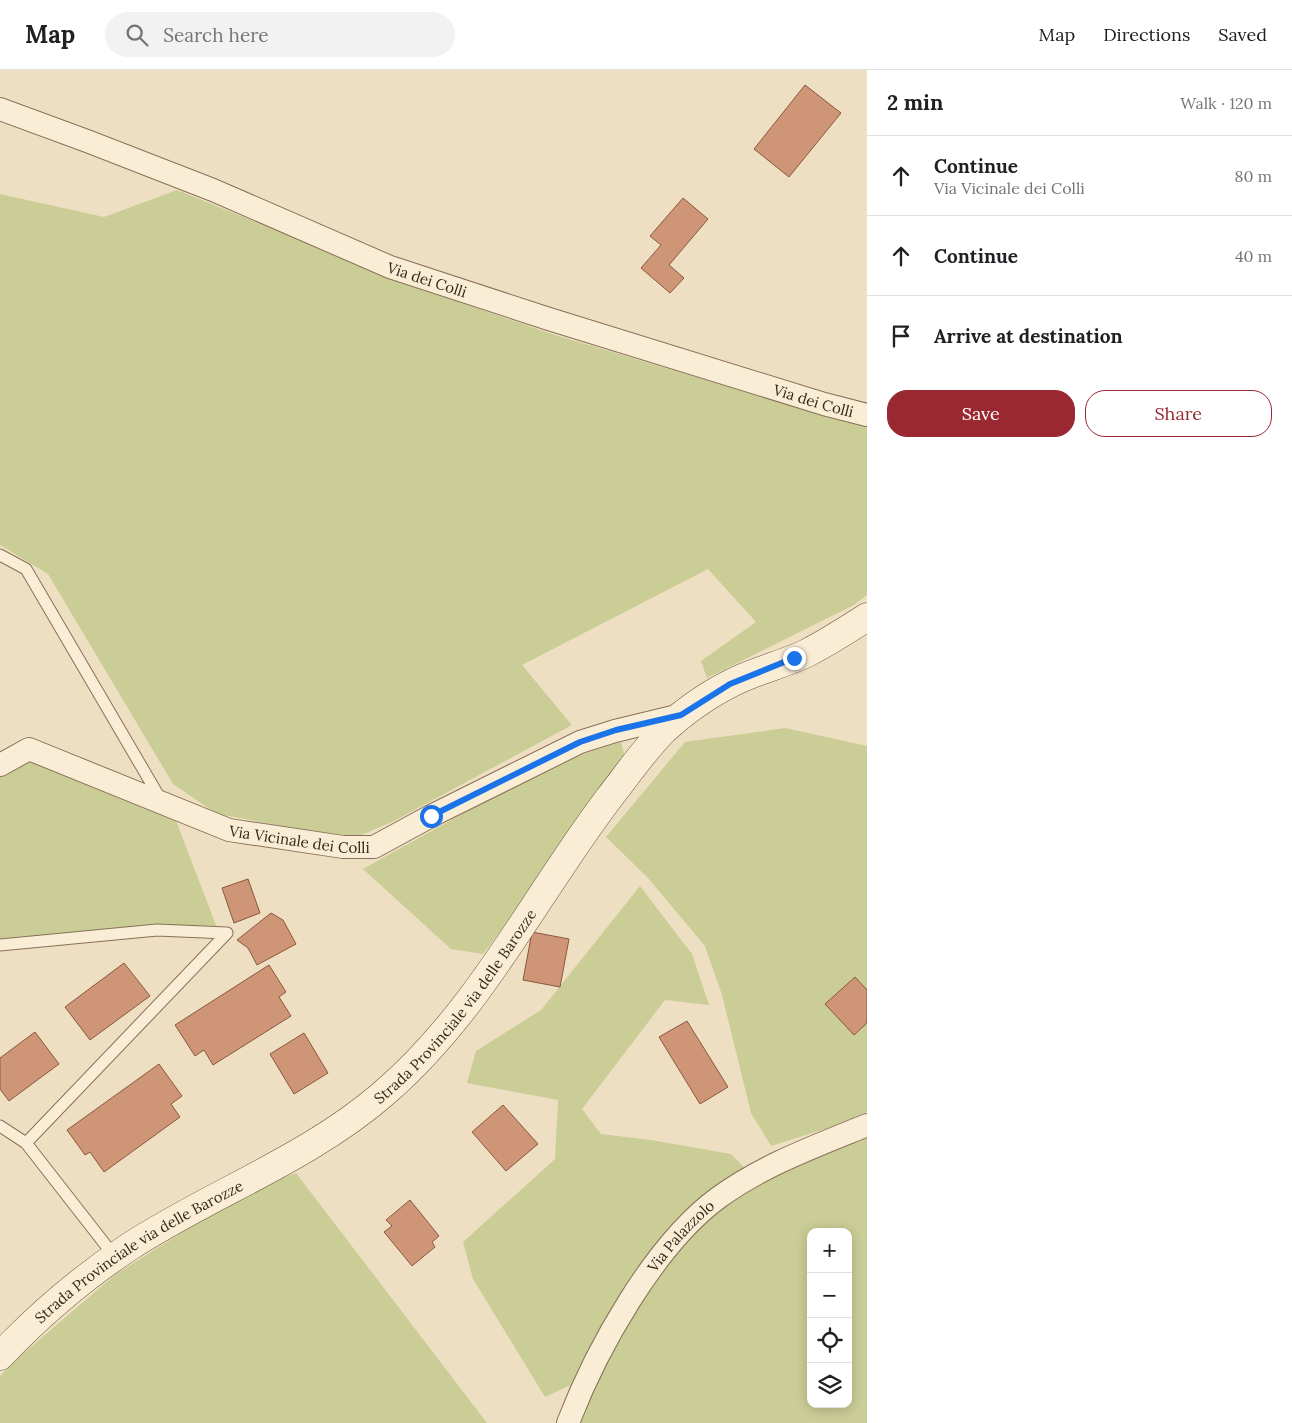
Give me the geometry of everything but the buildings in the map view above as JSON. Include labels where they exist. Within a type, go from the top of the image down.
[{"type":"main road","name":"Strada Provinciale via delle Barozze","points":[[0,1356],[43,1313],[115,1257],[184,1215],[333,1132],[362,1112],[413,1067],[438,1041],[492,971],[569,853],[660,735],[681,715],[724,687],[806,653],[867,617]]},
{"type":"street","name":"Via dei Colli","points":[[0,110],[103,147],[213,190],[390,267],[558,322],[824,404],[867,415]]},
{"type":"street","name":"Via Vicinale dei Colli","points":[[0,765],[29,749],[229,830],[343,847],[374,847],[431,816],[580,742],[616,730],[681,715]]},
{"type":"street","name":"Via Palazzolo","points":[[568,1423],[596,1360],[630,1303],[652,1268],[693,1219],[718,1197],[756,1174],[795,1155],[867,1125]]},
{"type":"lane","points":[[0,555],[26,569],[163,804]]},
{"type":"lane","points":[[0,946],[157,930],[227,933],[26,1143]]},
{"type":"lane","points":[[0,1126],[26,1143],[115,1257]]},
{"type":"green space","points":[[177,190],[419,288],[549,333],[822,415],[867,426],[867,595],[854,605],[707,678],[701,661],[756,622],[708,569],[522,665],[572,725],[394,821],[359,836],[316,832],[217,814],[173,784],[48,574],[0,545],[0,194],[104,217]]},
{"type":"green space","points":[[785,728],[867,746],[867,1112],[828,1128],[771,1146],[751,1113],[722,995],[705,946],[648,878],[606,837],[685,742]]},
{"type":"green space","points":[[621,742],[627,766],[483,954],[451,949],[363,869],[514,785],[574,757]]},
{"type":"green space","points":[[29,754],[173,813],[219,933],[157,930],[0,945],[0,771]]},
{"type":"green space","points":[[640,886],[692,954],[709,1005],[665,1000],[582,1109],[601,1134],[651,1140],[731,1154],[745,1168],[675,1220],[615,1306],[571,1385],[545,1397],[473,1279],[463,1242],[555,1159],[558,1100],[467,1083],[476,1051],[541,1010]]},
{"type":"green space","points":[[867,1136],[867,1423],[578,1423],[611,1353],[661,1268],[711,1210],[785,1167]]},
{"type":"green space","points":[[296,1173],[487,1423],[0,1423],[0,1376],[12,1363],[116,1274],[251,1189]]},
{"type":"route","points":[[431,816],[580,742],[616,730],[681,715],[730,684],[794,658]]}]
